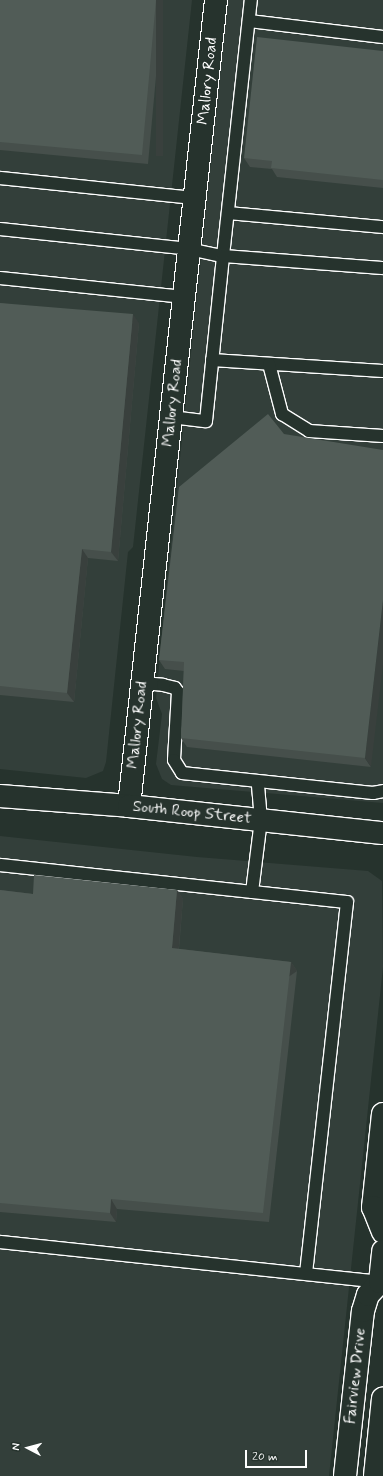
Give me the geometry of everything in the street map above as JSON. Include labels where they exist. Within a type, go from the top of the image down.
[{"type":"street","name":"Mallory Road","points":[[129,806],[216,0]]},
{"type":"street","name":"South Roop Street","points":[[0,796],[129,806],[383,833]]},
{"type":"street","points":[[383,1114],[373,1206],[383,1232]]},
{"type":"street","points":[[381,1284],[383,1251]]},
{"type":"street","name":"Fairview Drive","points":[[345,1476],[363,1312],[368,1295],[381,1284]]},
{"type":"street","name":"Fairview Drive","points":[[375,1476],[383,1398]]},
{"type":"lane","points":[[171,417],[206,421],[251,0]]},
{"type":"lane","points":[[249,21],[383,37]]},
{"type":"lane","points":[[0,178],[195,198]]},
{"type":"lane","points":[[228,213],[383,227]]},
{"type":"lane","points":[[0,229],[189,249],[223,256],[383,268]]},
{"type":"lane","points":[[0,278],[184,297]]},
{"type":"lane","points":[[212,360],[383,371]]},
{"type":"lane","points":[[269,364],[282,414],[309,431],[383,436]]},
{"type":"lane","points":[[142,683],[163,684],[175,688],[178,692],[174,760],[182,773],[373,793],[383,791]]},
{"type":"lane","points":[[252,892],[261,820],[258,782]]},
{"type":"lane","points":[[0,865],[347,902],[306,1273]]},
{"type":"lane","points":[[0,1242],[306,1273],[381,1284]]},
{"type":"shaded area","points":[[0,0],[192,0],[133,547],[128,552],[106,762],[103,771],[86,778],[0,769]]},
{"type":"shaded area","points":[[228,0],[383,0],[383,803],[171,785],[162,779],[156,764],[162,714],[156,698]]},
{"type":"shaded area","points":[[0,836],[197,857],[368,871],[382,881],[383,967],[329,1476],[0,1476]]},
{"type":"building","points":[[0,0],[156,0],[142,155],[0,142]]},
{"type":"building","points":[[257,37],[383,51],[383,180],[271,168],[272,161],[244,158]]},
{"type":"building","points":[[0,303],[133,314],[111,552],[82,549],[67,693],[0,686]]},
{"type":"building","points":[[268,414],[284,434],[383,450],[383,600],[365,758],[181,738],[184,662],[159,660],[179,487]]},
{"type":"building","points":[[34,875],[177,890],[172,948],[291,962],[263,1213],[111,1199],[110,1213],[0,1203],[0,890],[33,894]]}]
